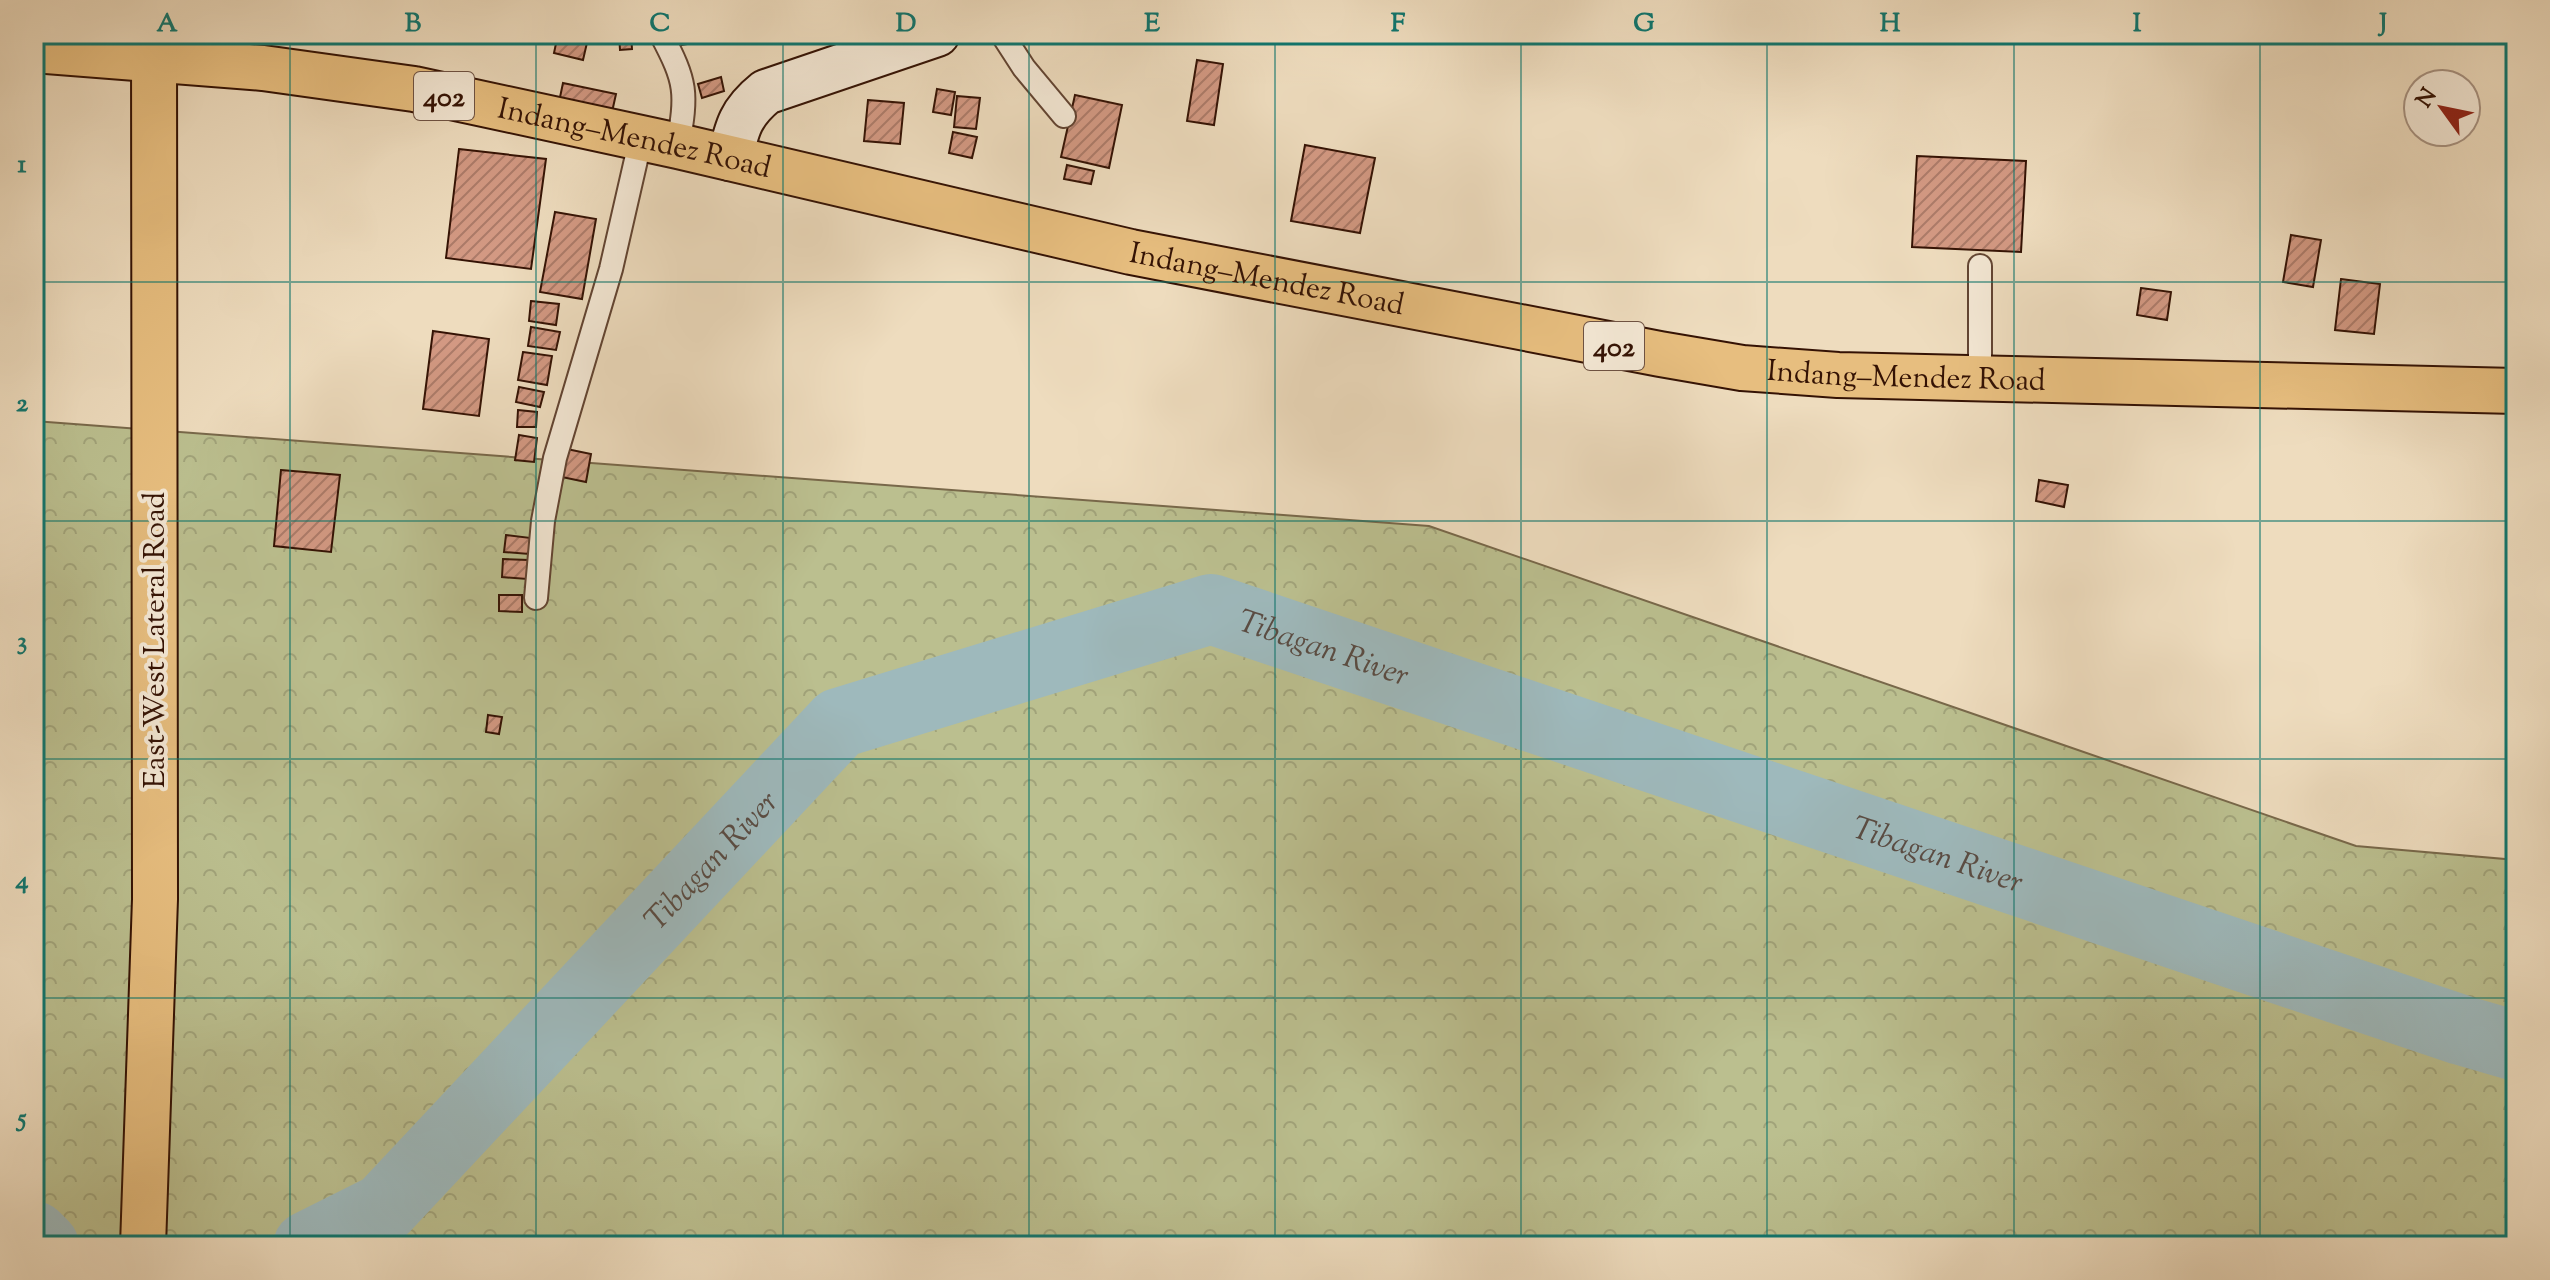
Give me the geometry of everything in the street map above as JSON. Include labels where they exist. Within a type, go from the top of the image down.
[{"type":"main road","name":"Indang–Mendez Road","points":[[34,50],[153,46],[263,68],[414,89],[660,142],[1131,252],[1742,368],[1980,379],[2516,391]]},
{"type":"main road","name":"East-West Lateral Road","points":[[143,1246],[155,899],[153,46]]},
{"type":"street","points":[[730,158],[736,130],[747,108],[766,92],[937,34]]},
{"type":"lane","points":[[536,598],[543,521],[555,458],[611,269],[660,142],[685,89],[678,66],[661,34]]},
{"type":"lane","points":[[1002,34],[1024,68],[1064,116]]},
{"type":"lane","points":[[1980,266],[1980,379]]},
{"type":"green space","points":[[34,421],[1429,526],[2356,846],[2516,860],[2516,1246],[34,1246]]},
{"type":"building","points":[[558,34],[589,34],[583,60],[554,53]]},
{"type":"building","points":[[619,34],[631,34],[632,49],[620,50]]},
{"type":"building","points":[[672,34],[694,34],[695,43],[673,46]]},
{"type":"building","points":[[1197,60],[1223,64],[1214,125],[1187,121]]},
{"type":"building","points":[[721,77],[724,91],[702,98],[698,84]]},
{"type":"building","points":[[563,83],[616,94],[612,112],[559,102]]},
{"type":"building","points":[[937,89],[955,92],[951,115],[933,112]]},
{"type":"building","points":[[1075,95],[1122,105],[1109,168],[1061,157]]},
{"type":"building","points":[[957,96],[980,98],[976,129],[954,127]]},
{"type":"building","points":[[868,100],[904,103],[900,144],[864,141]]},
{"type":"building","points":[[953,132],[977,137],[972,158],[949,153]]},
{"type":"building","points":[[1305,145],[1375,158],[1360,233],[1291,221]]},
{"type":"building","points":[[459,149],[546,159],[531,269],[446,258]]},
{"type":"building","points":[[1917,156],[2026,161],[2021,252],[1912,247]]},
{"type":"building","points":[[1067,165],[1094,171],[1091,184],[1064,179]]},
{"type":"building","points":[[555,212],[596,219],[582,299],[540,292]]},
{"type":"building","points":[[2291,235],[2321,240],[2313,287],[2283,282]]},
{"type":"building","points":[[2341,279],[2380,284],[2374,334],[2335,330]]},
{"type":"building","points":[[2141,288],[2171,292],[2167,320],[2137,315]]},
{"type":"building","points":[[531,301],[559,304],[556,325],[529,321]]},
{"type":"building","points":[[531,327],[560,332],[556,350],[528,346]]},
{"type":"building","points":[[433,331],[489,339],[479,416],[423,409]]},
{"type":"building","points":[[523,352],[552,356],[547,385],[518,380]]},
{"type":"building","points":[[519,387],[544,392],[540,407],[516,402]]},
{"type":"building","points":[[518,410],[537,412],[536,427],[517,427]]},
{"type":"building","points":[[519,435],[537,438],[534,462],[515,460]]},
{"type":"building","points":[[562,448],[591,454],[586,482],[557,476]]},
{"type":"building","points":[[281,470],[340,475],[331,552],[274,546]]},
{"type":"building","points":[[2039,480],[2068,485],[2064,507],[2036,501]]},
{"type":"building","points":[[506,535],[531,538],[529,554],[504,552]]},
{"type":"building","points":[[503,559],[528,560],[527,579],[502,577]]},
{"type":"building","points":[[499,595],[522,595],[522,612],[499,611]]},
{"type":"building","points":[[488,715],[502,717],[499,734],[486,732]]},
{"type":"waterway","name":"Tibagan River","points":[[308,1246],[384,1208],[839,723],[1211,609],[2516,1046]]},
{"type":"waterway","name":"Tibagan River","points":[[34,1236],[44,1246]]}]
